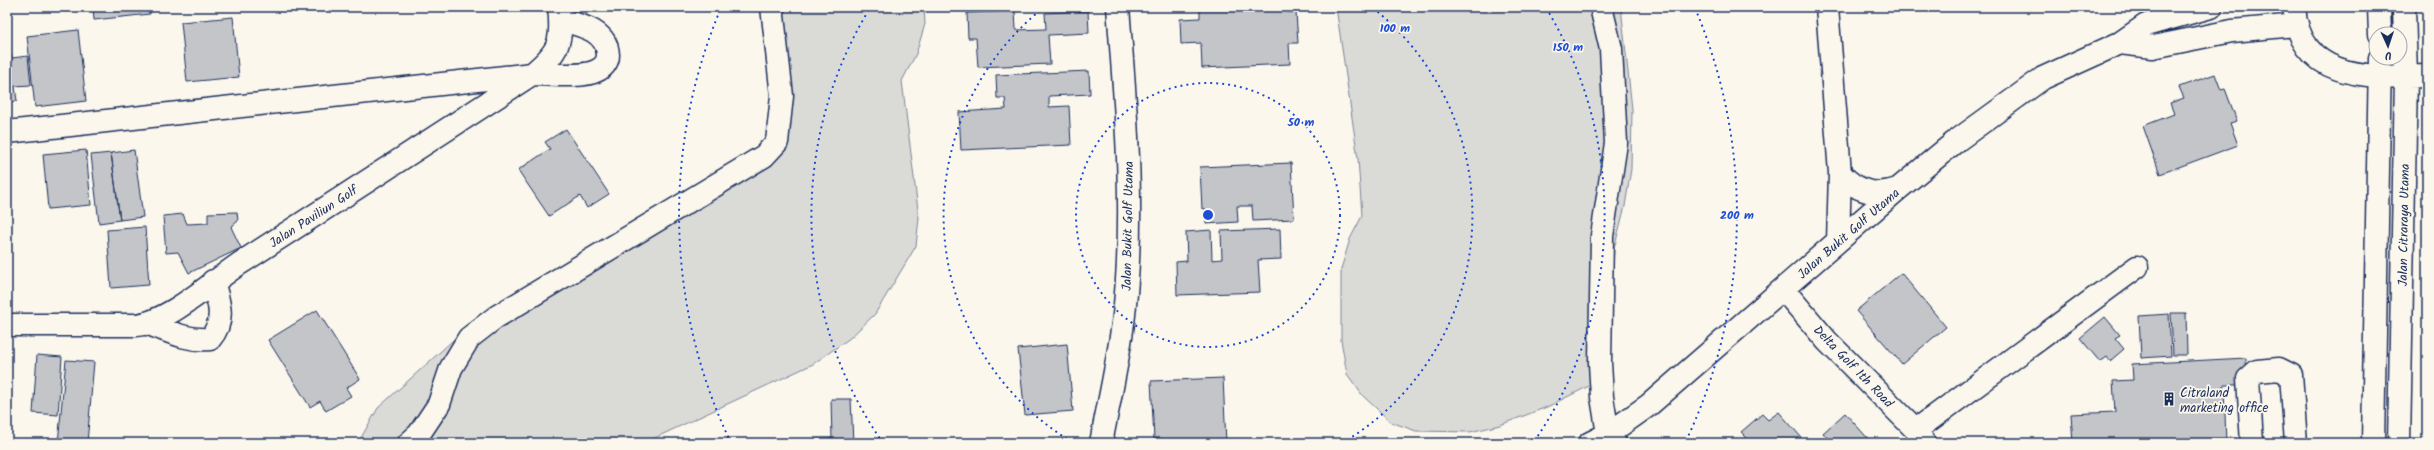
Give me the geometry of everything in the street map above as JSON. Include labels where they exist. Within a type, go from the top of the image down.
[{"type":"street","points":[[408,443],[419,434],[439,404],[452,368],[469,338],[496,317],[764,156],[776,142],[782,96],[772,7]]},
{"type":"street","name":"Jalan Bukit Golf Utama","points":[[1101,443],[1124,316],[1129,249],[1129,136],[1118,7]]},
{"type":"street","points":[[1602,7],[1611,49],[1616,143],[1602,236],[1600,279],[1601,390],[1604,440]]},
{"type":"street","points":[[1827,7],[1840,173],[1838,241]]},
{"type":"street","name":"Jalan Bukit Golf Utama","points":[[1604,440],[1649,405],[1898,189],[1955,142],[2043,78],[2120,43],[2146,25],[2211,7]]},
{"type":"street","points":[[2379,7],[2380,26]]},
{"type":"street","name":"Jalan Citraraya Utama","points":[[2400,443],[2416,76],[2404,7]]},
{"type":"street","points":[[7,132],[532,74],[582,74],[596,72],[604,66],[608,58],[608,46],[600,36],[590,28],[560,13]]},
{"type":"street","name":"Jalan Paviliun Golf","points":[[7,325],[149,324],[161,318],[213,282],[532,74],[551,59],[560,40],[560,13]]},
{"type":"street","points":[[2120,43],[2153,47],[2195,37],[2261,28],[2291,19],[2308,49],[2328,66],[2354,75],[2381,68],[2416,76]]},
{"type":"street","name":"Jalan Citraraya Utama","points":[[2373,443],[2381,68]]},
{"type":"street","points":[[1840,173],[1856,188],[1866,192],[1888,192],[1898,189]]},
{"type":"street","points":[[1920,437],[2137,267]]},
{"type":"street","points":[[149,324],[184,337],[199,340],[210,338],[219,328],[220,314],[213,282]]},
{"type":"street","name":"Delta Golf 1th Road","points":[[1783,289],[1827,341],[1920,437]]},
{"type":"street","points":[[2252,443],[2248,380],[2257,370],[2278,369],[2290,375],[2296,443]]},
{"type":"shaded area","points":[[764,7],[924,7],[925,24],[916,54],[902,81],[919,218],[916,246],[875,314],[850,338],[813,364],[644,443],[358,443],[378,408],[462,332],[776,138]]},
{"type":"shaded area","points":[[1336,7],[1621,7],[1632,109],[1631,169],[1625,206],[1614,249],[1607,377],[1547,407],[1500,425],[1470,432],[1416,431],[1391,422],[1363,396],[1347,374],[1341,340],[1341,269],[1350,239],[1362,216],[1358,159]]},
{"type":"building","points":[[93,7],[150,7],[150,14],[94,20]]},
{"type":"building","points":[[1200,7],[1288,7],[1288,12],[1296,12],[1298,43],[1289,43],[1290,64],[1202,68],[1201,43],[1181,44],[1180,19],[1200,18]]},
{"type":"building","points":[[1015,11],[1016,30],[1046,29],[1045,13],[1088,11],[1089,33],[1048,35],[1050,64],[978,67],[976,38],[968,38],[967,13]]},
{"type":"building","points":[[233,17],[239,77],[187,82],[181,22]]},
{"type":"building","points":[[78,30],[86,101],[35,107],[27,36]]},
{"type":"building","points":[[7,54],[11,54],[12,58],[28,56],[31,85],[15,86],[17,101],[7,102]]},
{"type":"building","points":[[1089,71],[1090,94],[1049,96],[1049,107],[1069,106],[1071,145],[961,150],[959,112],[1006,109],[1005,98],[997,98],[996,75]]},
{"type":"building","points":[[2215,74],[2221,90],[2225,89],[2237,121],[2230,123],[2238,145],[2160,174],[2143,126],[2174,114],[2170,103],[2184,98],[2179,87]]},
{"type":"building","points":[[566,129],[609,194],[587,208],[580,196],[549,216],[518,170],[550,149],[545,142]]},
{"type":"building","points":[[86,150],[91,205],[48,209],[43,154]]},
{"type":"building","points":[[134,150],[143,217],[120,220],[111,153]]},
{"type":"building","points":[[111,153],[120,220],[99,223],[91,155]]},
{"type":"building","points":[[1291,163],[1294,219],[1253,221],[1252,206],[1237,206],[1238,222],[1206,224],[1205,208],[1202,209],[1200,167]]},
{"type":"building","points":[[237,212],[238,221],[231,227],[241,248],[189,273],[178,252],[166,253],[163,216],[183,214],[187,224],[208,223],[208,213]]},
{"type":"building","points":[[145,227],[149,285],[111,288],[107,230]]},
{"type":"building","points":[[1280,229],[1281,259],[1258,260],[1260,292],[1177,295],[1176,262],[1187,261],[1186,232],[1211,230],[1212,260],[1222,259],[1221,231]]},
{"type":"building","points":[[1901,273],[1946,327],[1902,364],[1856,311]]},
{"type":"building","points":[[317,310],[360,379],[346,388],[351,396],[326,411],[320,401],[310,407],[268,340]]},
{"type":"building","points":[[2171,313],[2186,313],[2187,355],[2173,355]]},
{"type":"building","points":[[2169,314],[2171,356],[2141,358],[2139,316]]},
{"type":"building","points":[[2105,317],[2120,335],[2115,338],[2124,349],[2110,361],[2107,357],[2100,362],[2080,338]]},
{"type":"building","points":[[1067,344],[1073,411],[1025,415],[1018,349]]},
{"type":"building","points":[[37,355],[62,357],[58,415],[33,413]]},
{"type":"building","name":"Citraland marketing office","points":[[2246,358],[2247,385],[2224,385],[2226,443],[2073,443],[2071,414],[2115,412],[2113,381],[2133,380],[2132,364]]},
{"type":"building","points":[[66,360],[94,362],[87,443],[58,443]]},
{"type":"building","points":[[1223,378],[1226,443],[1163,443],[1163,439],[1154,439],[1151,381]]},
{"type":"building","points":[[831,399],[851,399],[853,443],[774,443],[774,441],[832,439]]},
{"type":"building","points":[[1779,412],[1801,437],[1794,443],[1742,442],[1747,438],[1741,432],[1762,414],[1768,420]]},
{"type":"building","points":[[1845,413],[1872,443],[1832,443],[1823,433]]},
{"type":"place","name":"Citraland marketing office","points":[[2169,399]]}]
